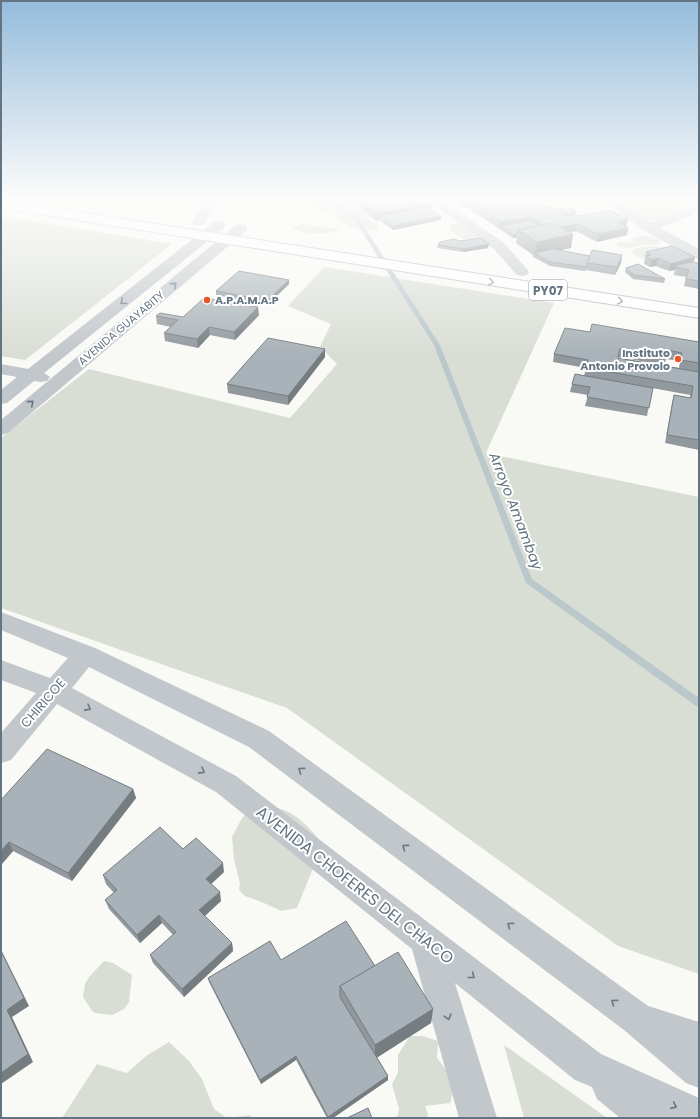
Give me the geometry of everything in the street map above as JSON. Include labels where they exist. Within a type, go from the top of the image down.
[{"type":"main road","name":"PY07","points":[[297,250],[699,313]]},
{"type":"main road","name":"PY07","points":[[388,251],[664,294]]},
{"type":"street","name":"AVENIDA GUAYABITY","points":[[1,400],[188,250]]},
{"type":"street","name":"AVENIDA GUAYABITY","points":[[1,429],[215,250]]},
{"type":"street","points":[[503,250],[522,272]]},
{"type":"street","points":[[1,369],[59,380]]},
{"type":"street","points":[[1,621],[86,655],[259,739],[636,1018],[699,1070]]},
{"type":"street","name":"CHIRICOE","points":[[1,752],[86,655]]},
{"type":"street","name":"AVENIDA CHOFERES DEL CHACO","points":[[1,670],[54,690],[226,784],[588,1067],[699,1117]]},
{"type":"street","points":[[425,939],[478,1118]]},
{"type":"street","points":[[636,1018],[699,1040]]},
{"type":"street","points":[[588,1067],[650,1118]]},
{"type":"shaded area","points":[[1,250],[164,250],[25,360],[1,356]]},
{"type":"shaded area","points":[[633,250],[663,250],[645,258],[641,258],[633,253]]},
{"type":"shaded area","points":[[324,267],[554,303],[486,453],[699,497],[699,974],[618,946],[287,708],[1,608],[1,438],[89,369],[290,418],[337,364],[320,347],[331,324],[288,306]]},
{"type":"shaded area","points":[[278,808],[301,820],[318,839],[318,856],[297,908],[281,911],[245,896],[239,890],[240,883],[234,859],[232,837],[242,818],[249,812]]},
{"type":"shaded area","points":[[104,961],[113,963],[132,975],[129,1002],[124,1009],[112,1015],[95,1013],[83,997],[85,984],[89,977]]},
{"type":"shaded area","points":[[410,1036],[423,1036],[438,1041],[437,1058],[451,1079],[453,1090],[450,1103],[425,1106],[428,1114],[427,1118],[397,1118],[399,1109],[392,1084],[398,1073],[398,1055]]},
{"type":"shaded area","points":[[169,1042],[189,1061],[202,1079],[214,1109],[227,1118],[62,1118],[97,1064],[127,1073],[146,1056]]},
{"type":"shaded area","points":[[504,1045],[607,1118],[524,1118]]},
{"type":"shaded area","points":[[251,1115],[251,1118],[227,1118]]},
{"type":"building","points":[[547,250],[559,250],[590,256],[586,267],[550,262],[534,253]]},
{"type":"building","points":[[592,250],[622,255],[617,267],[587,263]]},
{"type":"building","points":[[654,250],[681,250],[695,257],[671,264],[658,258],[652,260],[645,256],[651,255],[646,252]]},
{"type":"building","points":[[692,262],[699,263],[699,281],[686,279],[689,270],[676,267],[676,265]]},
{"type":"building","points":[[638,264],[665,279],[634,275],[626,268]]},
{"type":"building","points":[[239,271],[289,280],[267,301],[216,291]]},
{"type":"building","points":[[204,298],[258,307],[234,332],[209,327],[197,339],[164,333],[178,320],[156,316],[160,313],[183,317]]},
{"type":"building","points":[[592,324],[699,342],[699,363],[681,360],[682,353],[668,350],[666,357],[620,349],[618,358],[699,372],[699,440],[667,435],[674,395],[691,398],[693,386],[586,368],[588,360],[554,354],[565,328],[590,332]]},
{"type":"building","points":[[268,338],[325,349],[288,396],[227,384]]},
{"type":"building","points":[[575,374],[653,388],[649,408],[587,397],[590,387],[572,384]]},
{"type":"building","points":[[47,749],[133,789],[68,873],[9,842],[1,851],[1,800]]},
{"type":"building","points":[[160,827],[183,849],[196,838],[223,863],[206,879],[220,892],[199,910],[232,943],[182,989],[150,955],[176,932],[159,915],[137,935],[105,900],[117,890],[103,875]]},
{"type":"building","points":[[346,921],[375,966],[340,986],[340,997],[388,1076],[328,1117],[296,1056],[260,1080],[208,978],[270,941],[281,960]]},
{"type":"building","points":[[1,951],[24,998],[7,1010],[28,1054],[1,1073]]},
{"type":"building","points":[[398,952],[433,1009],[375,1045],[340,986]]},
{"type":"building","points":[[368,1108],[372,1118],[347,1118]]},
{"type":"waterway","name":"Arroyo Amambay","points":[[377,250],[437,345],[529,581],[699,703]]},
{"type":"place","name":"A.P.A.M.A.P","points":[[207,300]]},
{"type":"place","name":"Instituto Antonio Provolo","points":[[678,359]]}]
